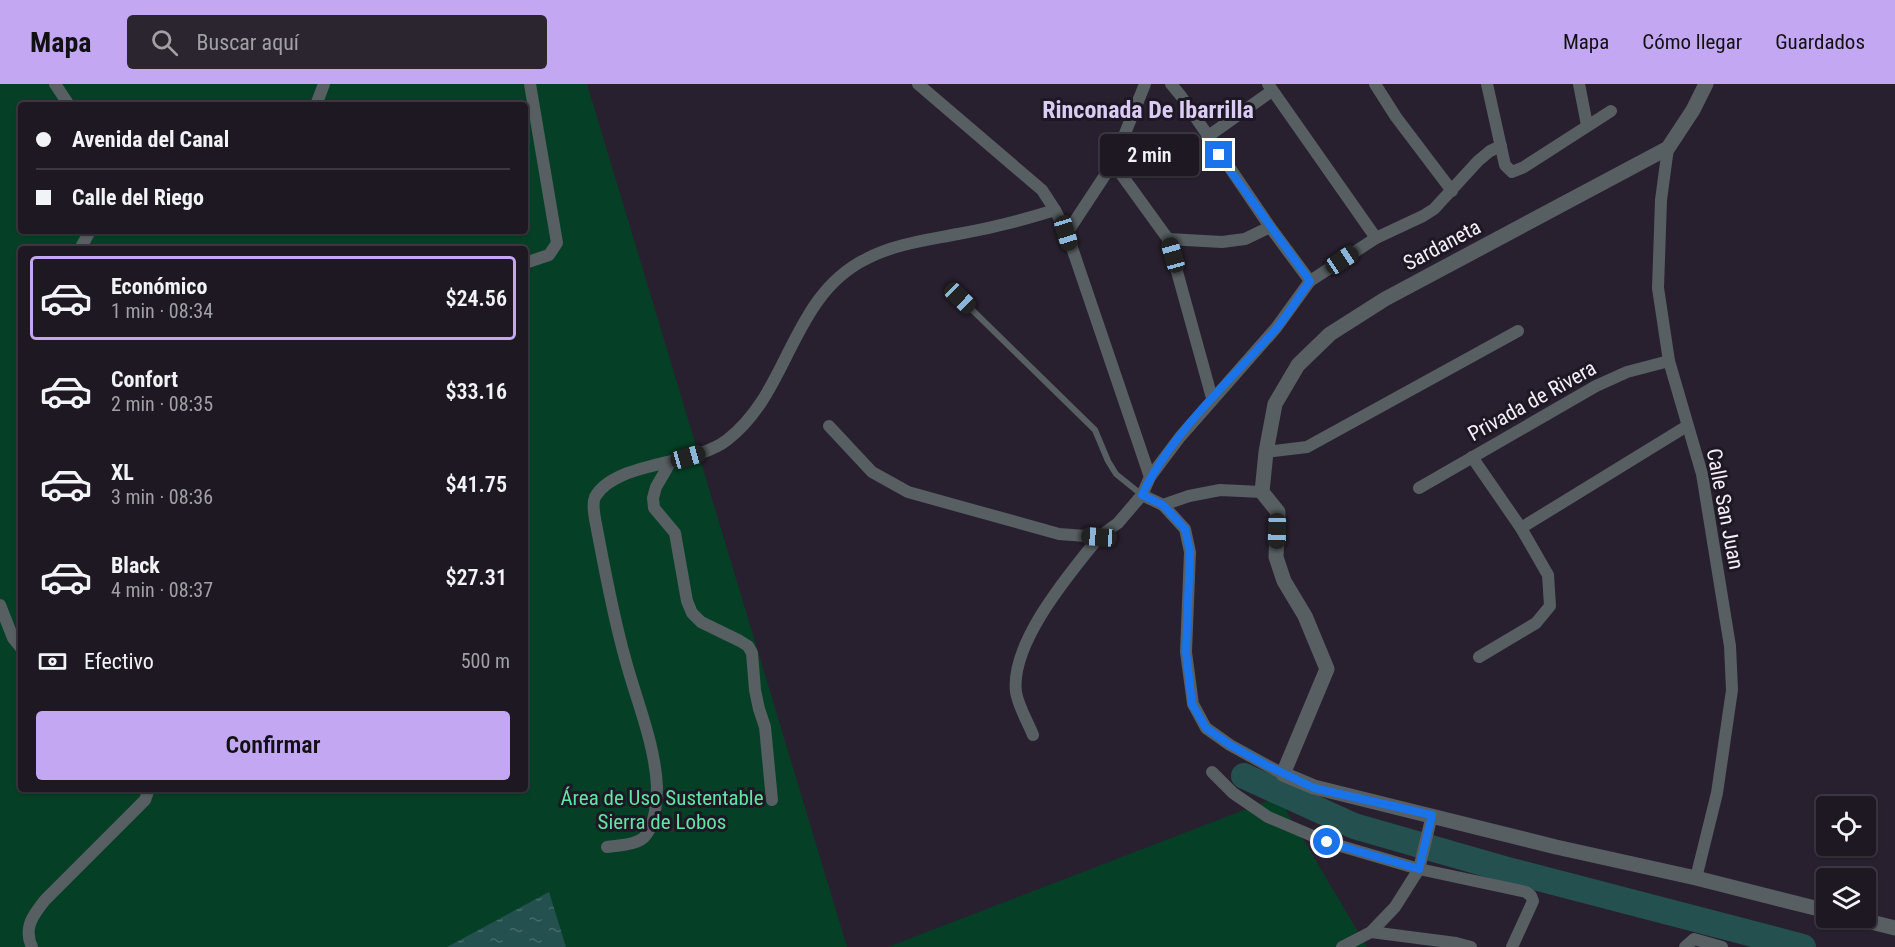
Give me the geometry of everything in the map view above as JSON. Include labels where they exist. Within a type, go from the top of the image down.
[{"type":"street","points":[[55,84],[67,102]]},
{"type":"street","points":[[317,102],[324,84]]},
{"type":"street","points":[[918,84],[1042,190],[1055,210],[1066,233],[1150,477]]},
{"type":"street","points":[[1066,233],[1113,163],[1145,84]]},
{"type":"street","points":[[1170,84],[1181,96],[1207,137],[1310,281]]},
{"type":"street","points":[[1375,84],[1396,117],[1452,191]]},
{"type":"street","points":[[1487,84],[1505,165],[1509,170],[1516,171],[1524,167],[1611,111]]},
{"type":"street","points":[[1579,84],[1587,125]]},
{"type":"street","name":"Sardaneta","points":[[1262,492],[1266,452],[1275,404],[1298,365],[1330,334],[1385,299],[1668,148],[1693,110],[1706,84]]},
{"type":"street","points":[[528,262],[549,255],[557,243],[534,86]]},
{"type":"street","points":[[1207,137],[1270,87],[1376,238]]},
{"type":"street","points":[[1033,735],[1016,693],[1018,661],[1051,598],[1099,537],[1118,523],[1142,495],[1150,477],[1212,398],[1276,328],[1310,281],[1376,238],[1423,216],[1452,191],[1478,161],[1490,151],[1501,147]]},
{"type":"street","name":"Calle San Juan","points":[[1668,148],[1661,200],[1658,288],[1669,361],[1702,474],[1730,646],[1731,690],[1717,793],[1696,878]]},
{"type":"street","points":[[1113,163],[1168,239],[1212,398]]},
{"type":"street","points":[[608,847],[642,840],[647,834],[657,787],[652,754],[614,617],[593,505],[596,496],[618,477],[637,469],[670,463],[709,451],[726,441],[741,428],[773,382],[814,304],[827,287],[846,271],[867,258],[908,244],[1018,222],[1055,210]]},
{"type":"street","points":[[1168,239],[1222,242],[1245,239],[1270,227]]},
{"type":"street","points":[[1266,452],[1307,447],[1518,331]]},
{"type":"street","name":"Privada de Rivera","points":[[1419,488],[1596,386],[1627,372],[1669,361]]},
{"type":"street","points":[[829,426],[872,472],[908,492],[1059,534],[1099,537]]},
{"type":"street","points":[[1521,528],[1688,426]]},
{"type":"street","points":[[1472,457],[1521,528],[1548,575],[1550,606],[1536,623],[1479,657]]},
{"type":"street","points":[[670,463],[656,487],[653,498],[654,508],[675,533],[687,601],[692,613],[701,622],[748,646],[752,653],[755,690],[765,727],[772,800]]},
{"type":"street","points":[[1163,505],[1189,496],[1220,490],[1262,492],[1278,512],[1276,556],[1284,580],[1305,616],[1327,669],[1283,774]]},
{"type":"street","points":[[1142,495],[1163,505],[1185,529],[1190,552],[1186,652],[1192,704],[1206,728],[1230,745],[1314,788],[1816,908]]},
{"type":"street","points":[[0,605],[13,638],[18,644]]},
{"type":"street","points":[[1212,772],[1233,793],[1268,817],[1327,842],[1421,863],[1526,892],[1533,901],[1512,947]]},
{"type":"street","points":[[32,947],[28,925],[38,909],[145,800],[148,792]]},
{"type":"street","points":[[1342,947],[1371,932],[1395,907],[1421,863],[1432,815]]},
{"type":"street","points":[[1876,923],[1895,928]]},
{"type":"street","points":[[1371,932],[1471,947]]},
{"type":"street","points":[[1685,947],[1694,939],[1722,947]]},
{"type":"lane","points":[[960,298],[1095,430],[1116,474],[1142,495]]},
{"type":"green space","name":"Área de Uso Sustentable Sierra de Lobos","points":[[0,84],[587,84],[847,947],[0,947]]},
{"type":"green space","points":[[1278,797],[1367,947],[888,947]]},
{"type":"water","points":[[549,892],[566,947],[447,947]]},
{"type":"waterway","points":[[1244,776],[1354,826],[1504,869],[1803,947]]},
{"type":"district","name":"Rinconada De Ibarrilla","points":[[1148,110]]},
{"type":"route","points":[[1219,155],[1310,281],[1276,328],[1212,398],[1180,438],[1150,477],[1142,495],[1163,505],[1185,529],[1190,552],[1186,652],[1192,704],[1206,728],[1230,745],[1266,765],[1314,788],[1432,815],[1419,869],[1327,842]]}]
